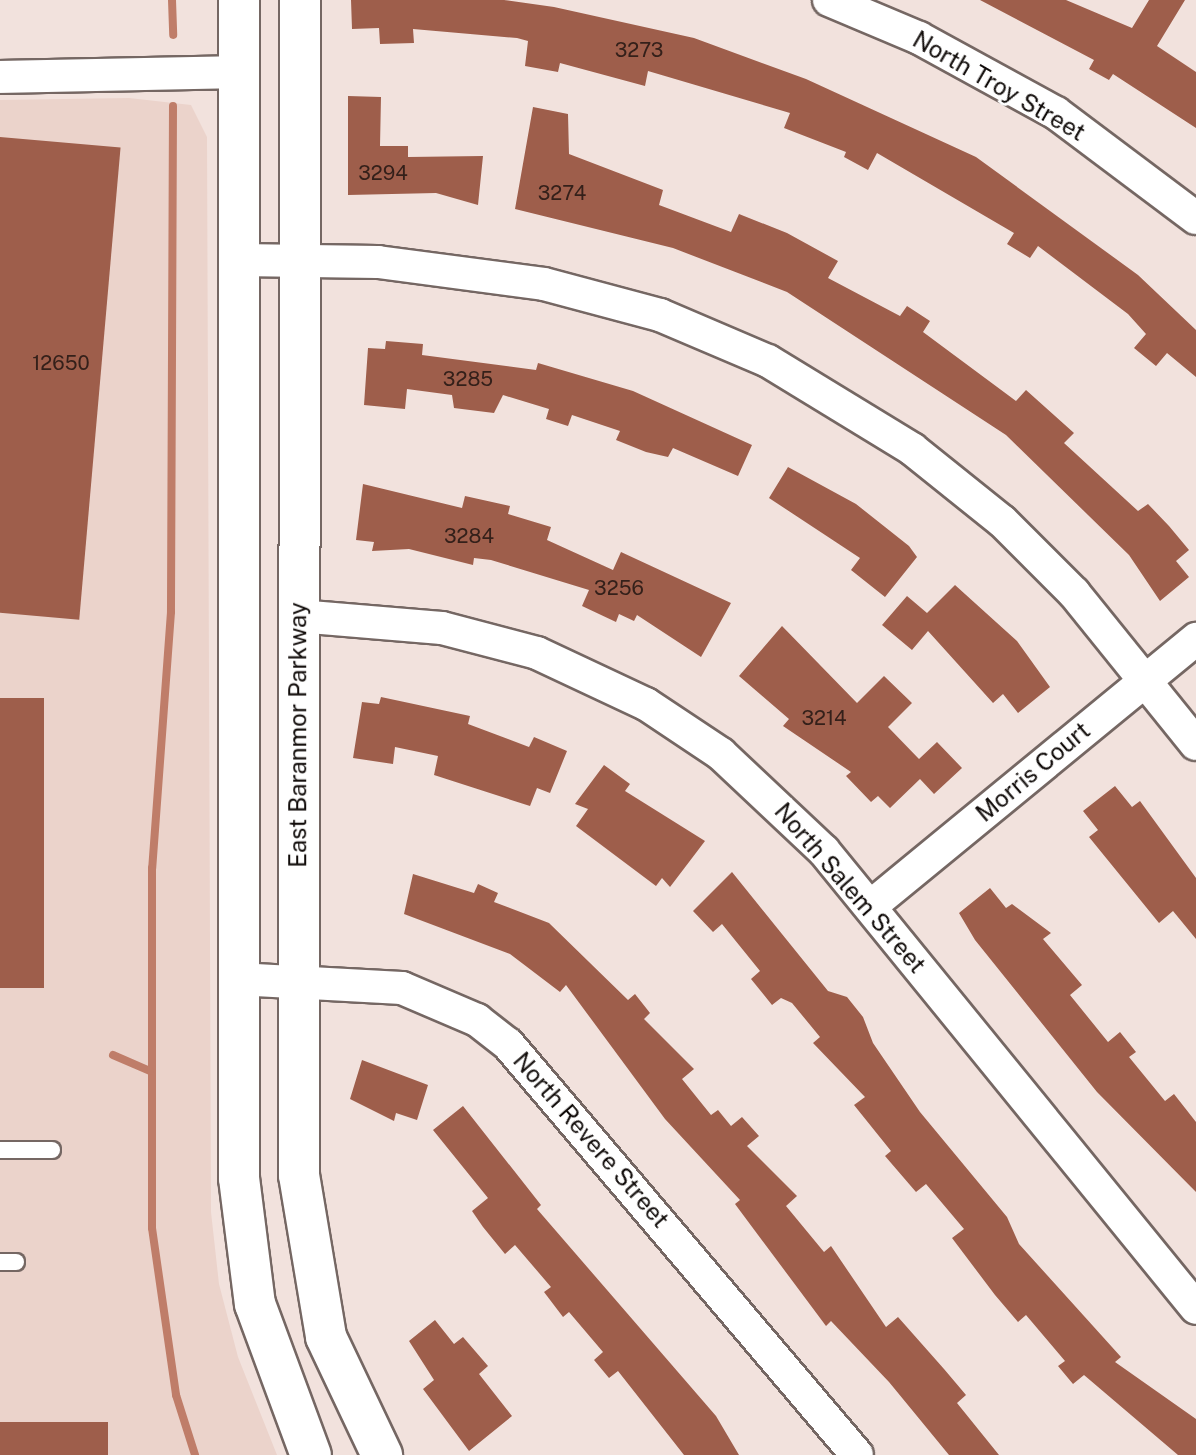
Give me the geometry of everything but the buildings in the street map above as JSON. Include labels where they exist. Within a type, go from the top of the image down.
[{"type":"street","points":[[239,0],[237,979],[245,1247],[268,1356],[311,1455]]},
{"type":"street","name":"East Baranmor Parkway","points":[[300,0],[299,1175],[314,1291],[346,1389],[382,1455]]},
{"type":"street","name":"North Troy Street","points":[[829,0],[919,38],[1056,113],[1196,218]]},
{"type":"street","points":[[0,77],[239,72]]},
{"type":"street","points":[[239,260],[450,268],[544,284],[660,315],[768,361],[912,449],[1002,521],[1074,593],[1196,744]]},
{"type":"street","name":"North Salem Street","points":[[298,616],[493,639],[607,684],[721,754],[797,822],[871,906],[1196,1308]]},
{"type":"street","name":"Morris Court","points":[[871,906],[1196,639]]},
{"type":"street","name":"North Revere Street","points":[[237,979],[298,979],[402,988],[477,1020],[508,1044],[857,1455]]},
{"type":"lane","points":[[0,1150],[52,1150]]},
{"type":"shaded area","points":[[129,98],[191,105],[207,137],[211,1212],[219,1284],[238,1357],[277,1455],[0,1455],[0,100]]},
{"type":"waterway","points":[[172,0],[173,35]]},
{"type":"waterway","points":[[173,106],[171,612],[152,868],[152,1228],[176,1395],[195,1455]]},
{"type":"waterway","points":[[113,1055],[150,1071]]}]
